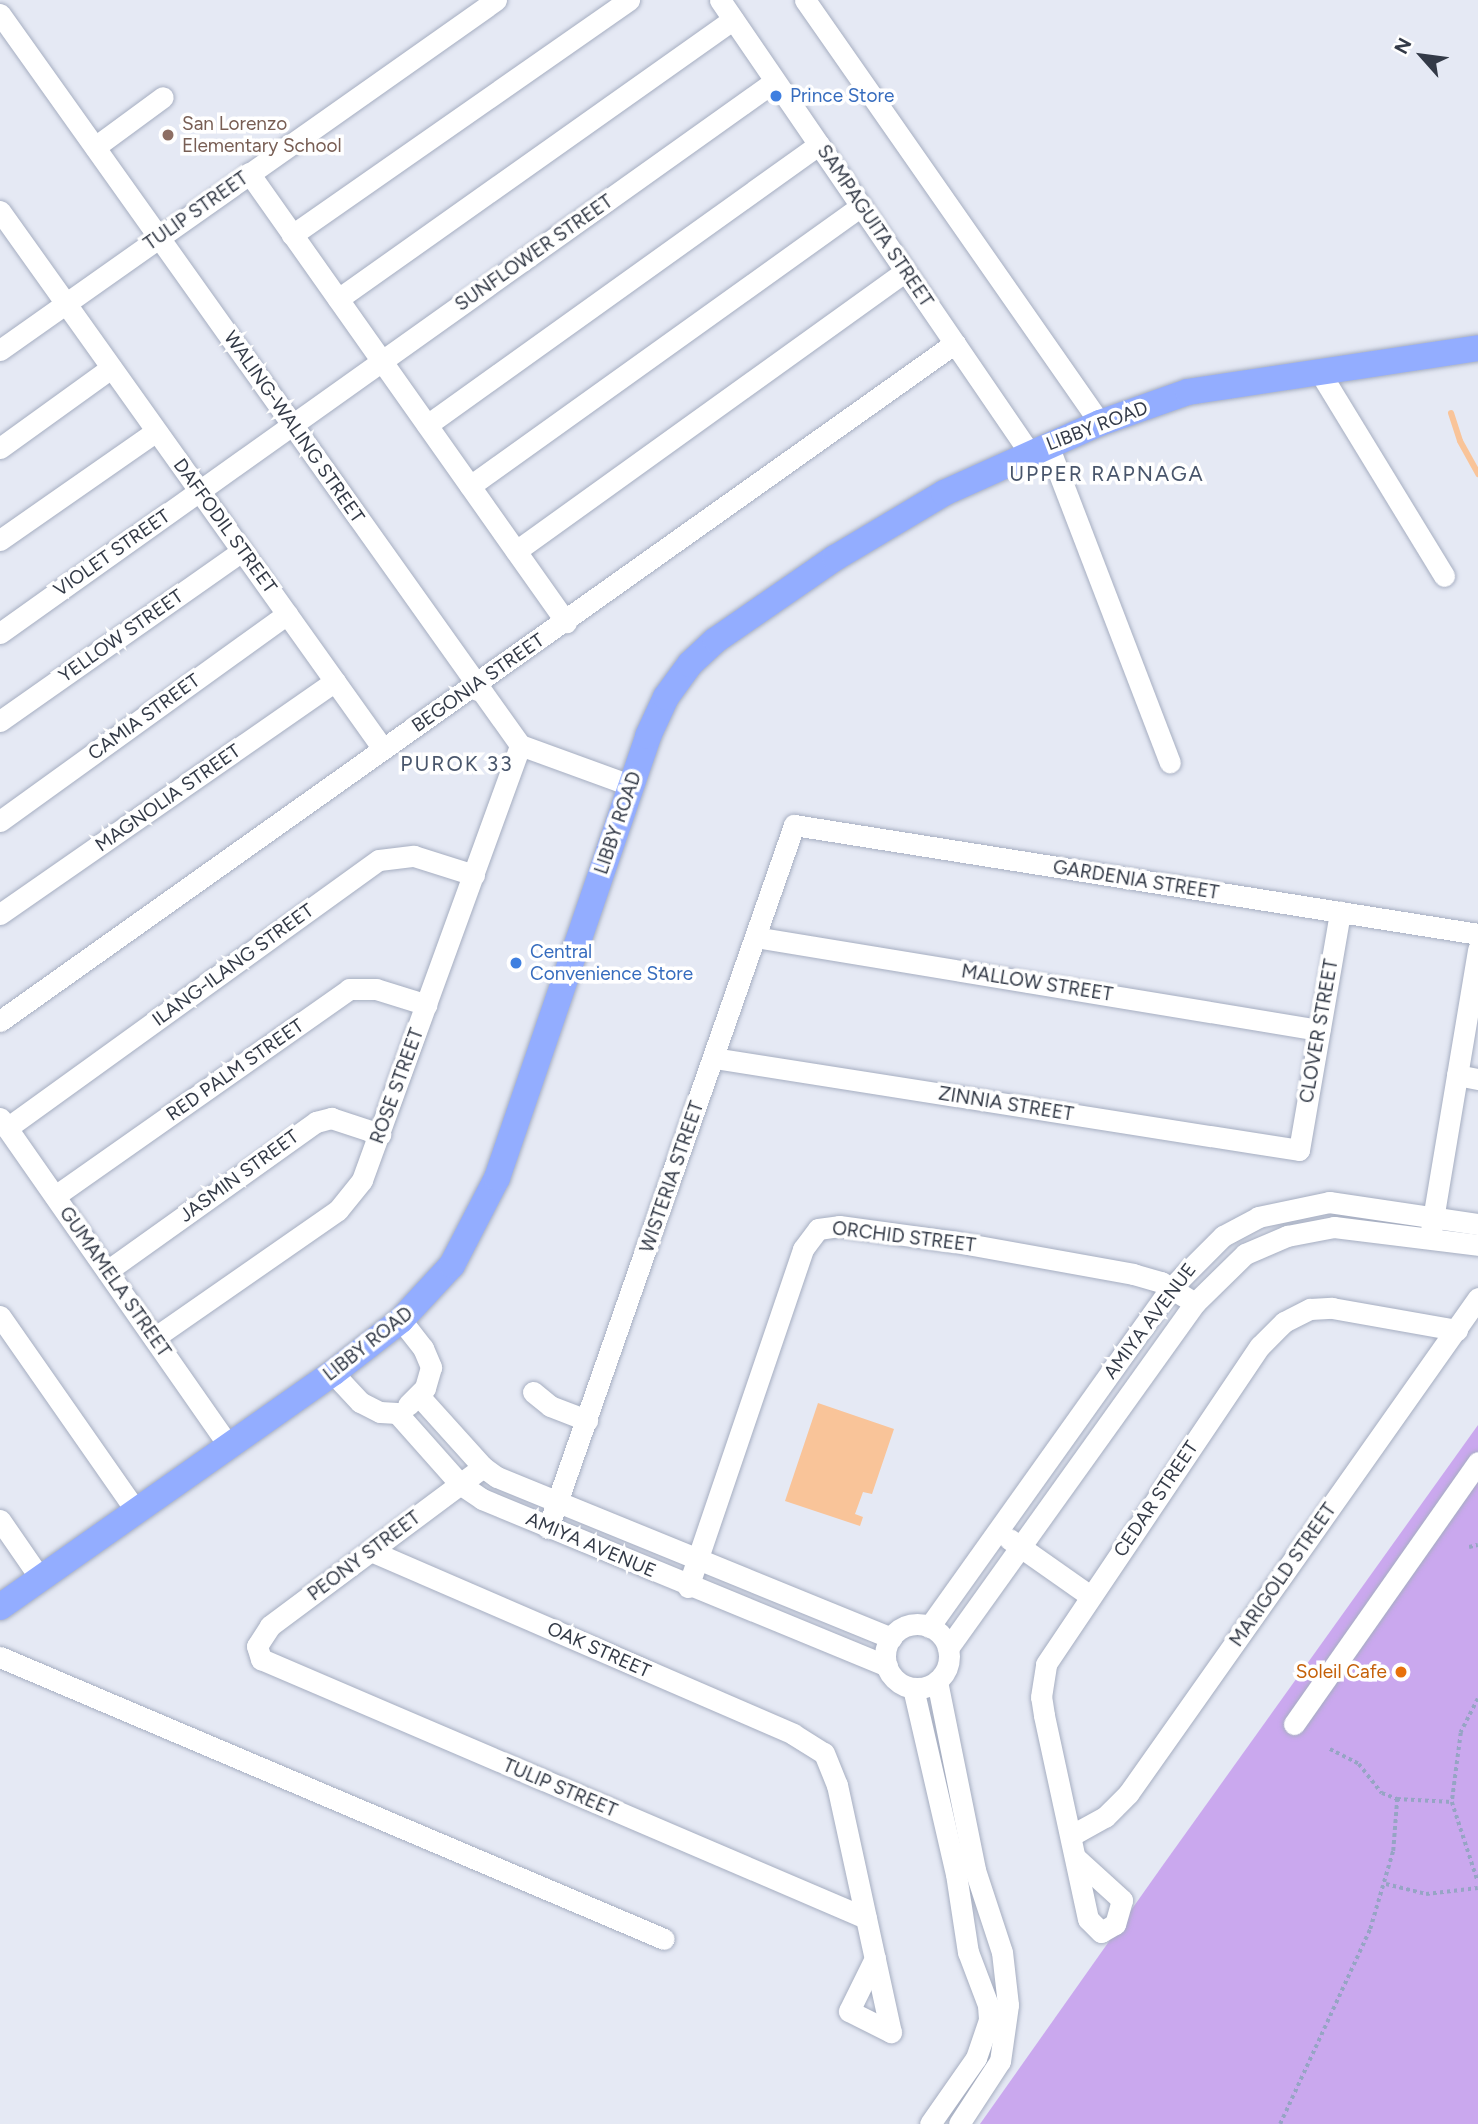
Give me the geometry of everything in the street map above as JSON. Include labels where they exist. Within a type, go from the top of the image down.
[{"type":"main road","name":"LIBBY ROAD","points":[[0,1607],[332,1373],[401,1320],[452,1265],[497,1178],[630,785],[666,697],[690,664],[716,640],[835,558],[944,493],[1038,448],[1100,423],[1188,393],[1478,348]]},
{"type":"street","name":"TULIP STREET","points":[[4,339],[65,303],[496,0]]},
{"type":"street","points":[[292,235],[629,0]]},
{"type":"street","name":"SAMPAGUITA STREET","points":[[720,0],[955,343],[1038,448],[1170,762]]},
{"type":"street","points":[[805,0],[1100,423]]},
{"type":"street","name":"WALING-WALING STREET","points":[[0,14],[520,745]]},
{"type":"street","points":[[338,299],[733,19]]},
{"type":"street","name":"SUNFLOWER STREET","points":[[292,425],[775,81]]},
{"type":"street","points":[[95,147],[163,97]]},
{"type":"street","points":[[427,425],[818,144]]},
{"type":"street","points":[[248,173],[566,622]]},
{"type":"street","points":[[470,486],[861,206]]},
{"type":"street","name":"DAFFODIL STREET","points":[[0,211],[383,749]]},
{"type":"street","points":[[516,551],[905,271]]},
{"type":"street","name":"BEGONIA STREET","points":[[0,1021],[566,622],[955,343]]},
{"type":"street","points":[[0,448],[111,368]]},
{"type":"street","points":[[1319,371],[1444,576]]},
{"type":"street","name":"VIOLET STREET","points":[[0,633],[292,425]]},
{"type":"street","points":[[0,540],[156,431]]},
{"type":"street","name":"YELLOW STREET","points":[[0,720],[242,551]]},
{"type":"street","name":"CAMIA STREET","points":[[0,821],[287,614]]},
{"type":"street","name":"MAGNOLIA STREET","points":[[0,914],[335,681]]},
{"type":"street","points":[[520,745],[630,785]]},
{"type":"street","name":"ROSE STREET","points":[[154,1338],[338,1210],[362,1180],[520,745]]},
{"type":"street","name":"GARDENIA STREET","points":[[794,825],[1478,934]]},
{"type":"street","name":"WISTERIA STREET","points":[[548,1528],[794,825]]},
{"type":"street","name":"ILANG-ILANG STREET","points":[[4,1123],[379,860],[414,856],[474,875]]},
{"type":"street","name":"CLOVER STREET","points":[[1299,1150],[1340,912]]},
{"type":"street","name":"MALLOW STREET","points":[[755,937],[1320,1030]]},
{"type":"street","points":[[1432,1227],[1468,1077],[1478,950]]},
{"type":"street","name":"RED PALM STREET","points":[[55,1196],[349,989],[376,989],[427,1005]]},
{"type":"street","name":"ZINNIA STREET","points":[[714,1058],[1299,1150]]},
{"type":"street","name":"JASMIN STREET","points":[[107,1271],[316,1122],[331,1118],[380,1134]]},
{"type":"street","name":"GUMAMELA STREET","points":[[4,1123],[229,1446]]},
{"type":"street","name":"AMIYA AVENUE","points":[[929,1627],[1171,1288],[1207,1249],[1237,1226],[1287,1208],[1352,1203],[1432,1227],[1478,1245]]},
{"type":"street","name":"ORCHID STREET","points":[[688,1587],[813,1222],[1033,1254],[1140,1276],[1171,1288],[1195,1303]]},
{"type":"street","name":"AMIYA AVENUE","points":[[948,1648],[1195,1303],[1245,1254],[1287,1236],[1351,1227],[1478,1224]]},
{"type":"street","name":"MARIGOLD STREET","points":[[1072,1835],[1105,1816],[1128,1794],[1478,1298]]},
{"type":"street","name":"CEDAR STREET","points":[[1077,1858],[1042,1688],[1055,1647],[1260,1346],[1284,1322],[1310,1309],[1332,1308],[1457,1330]]},
{"type":"street","points":[[0,1316],[136,1511]]},
{"type":"street","points":[[332,1373],[360,1402],[380,1412],[397,1413],[419,1396],[430,1378],[429,1357],[401,1320]]},
{"type":"street","points":[[533,1392],[550,1406],[587,1420]]},
{"type":"street","name":"AMIYA AVENUE","points":[[419,1396],[483,1467],[557,1503],[891,1638]]},
{"type":"street","name":"AMIYA AVENUE","points":[[397,1413],[460,1484],[548,1528],[688,1587],[887,1665]]},
{"type":"street","points":[[1294,1724],[1478,1462]]},
{"type":"street","name":"PEONY STREET","points":[[258,1653],[259,1639],[270,1626],[483,1467]]},
{"type":"street","points":[[0,1520],[40,1578]]},
{"type":"street","points":[[998,1531],[1090,1596]]},
{"type":"street","name":"OAK STREET","points":[[371,1551],[793,1734],[824,1753],[836,1785],[866,1918]]},
{"type":"street","points":[[911,1625],[929,1627],[948,1648],[946,1670],[937,1681],[914,1688],[897,1681],[887,1665],[891,1638],[911,1625]]},
{"type":"street","name":"TULIP STREET","points":[[258,1653],[273,1667],[866,1918]]},
{"type":"street","points":[[0,1657],[664,1939]]},
{"type":"street","points":[[937,1681],[969,1886],[968,1952],[997,2035]]},
{"type":"street","points":[[914,1688],[969,1886],[1002,1952],[995,2071],[959,2124]]},
{"type":"street","points":[[866,1918],[875,1958]]},
{"type":"street","points":[[930,2124],[997,2035]]},
{"type":"path","points":[[1469,1548],[1478,1545]]},
{"type":"path","points":[[1478,1699],[1461,1733],[1452,1802],[1478,1882]]},
{"type":"path","points":[[1330,1749],[1359,1764],[1373,1786],[1397,1799],[1452,1802]]},
{"type":"path","points":[[1280,2124],[1386,1884],[1397,1799]]},
{"type":"path","points":[[1386,1884],[1426,1894],[1478,1888]]},
{"type":"shaded area","points":[[818,1403],[894,1429],[872,1494],[863,1492],[855,1514],[863,1517],[860,1526],[785,1501]]},
{"type":"shaded area","points":[[1478,1425],[1478,2124],[980,2124],[1163,1865]]},
{"type":"waterway","points":[[1451,413],[1460,441],[1478,474]]},
{"type":"place","name":"Prince Store","points":[[776,96]]},
{"type":"place","name":"San Lorenzo Elementary School","points":[[168,135]]},
{"type":"place","name":"Central Convenience Store","points":[[516,963]]},
{"type":"place","name":"Soleil Cafe","points":[[1401,1672]]},
{"type":"district","name":"UPPER RAPNAGA","points":[[1107,474]]},
{"type":"district","name":"PUROK 33","points":[[457,764]]}]
